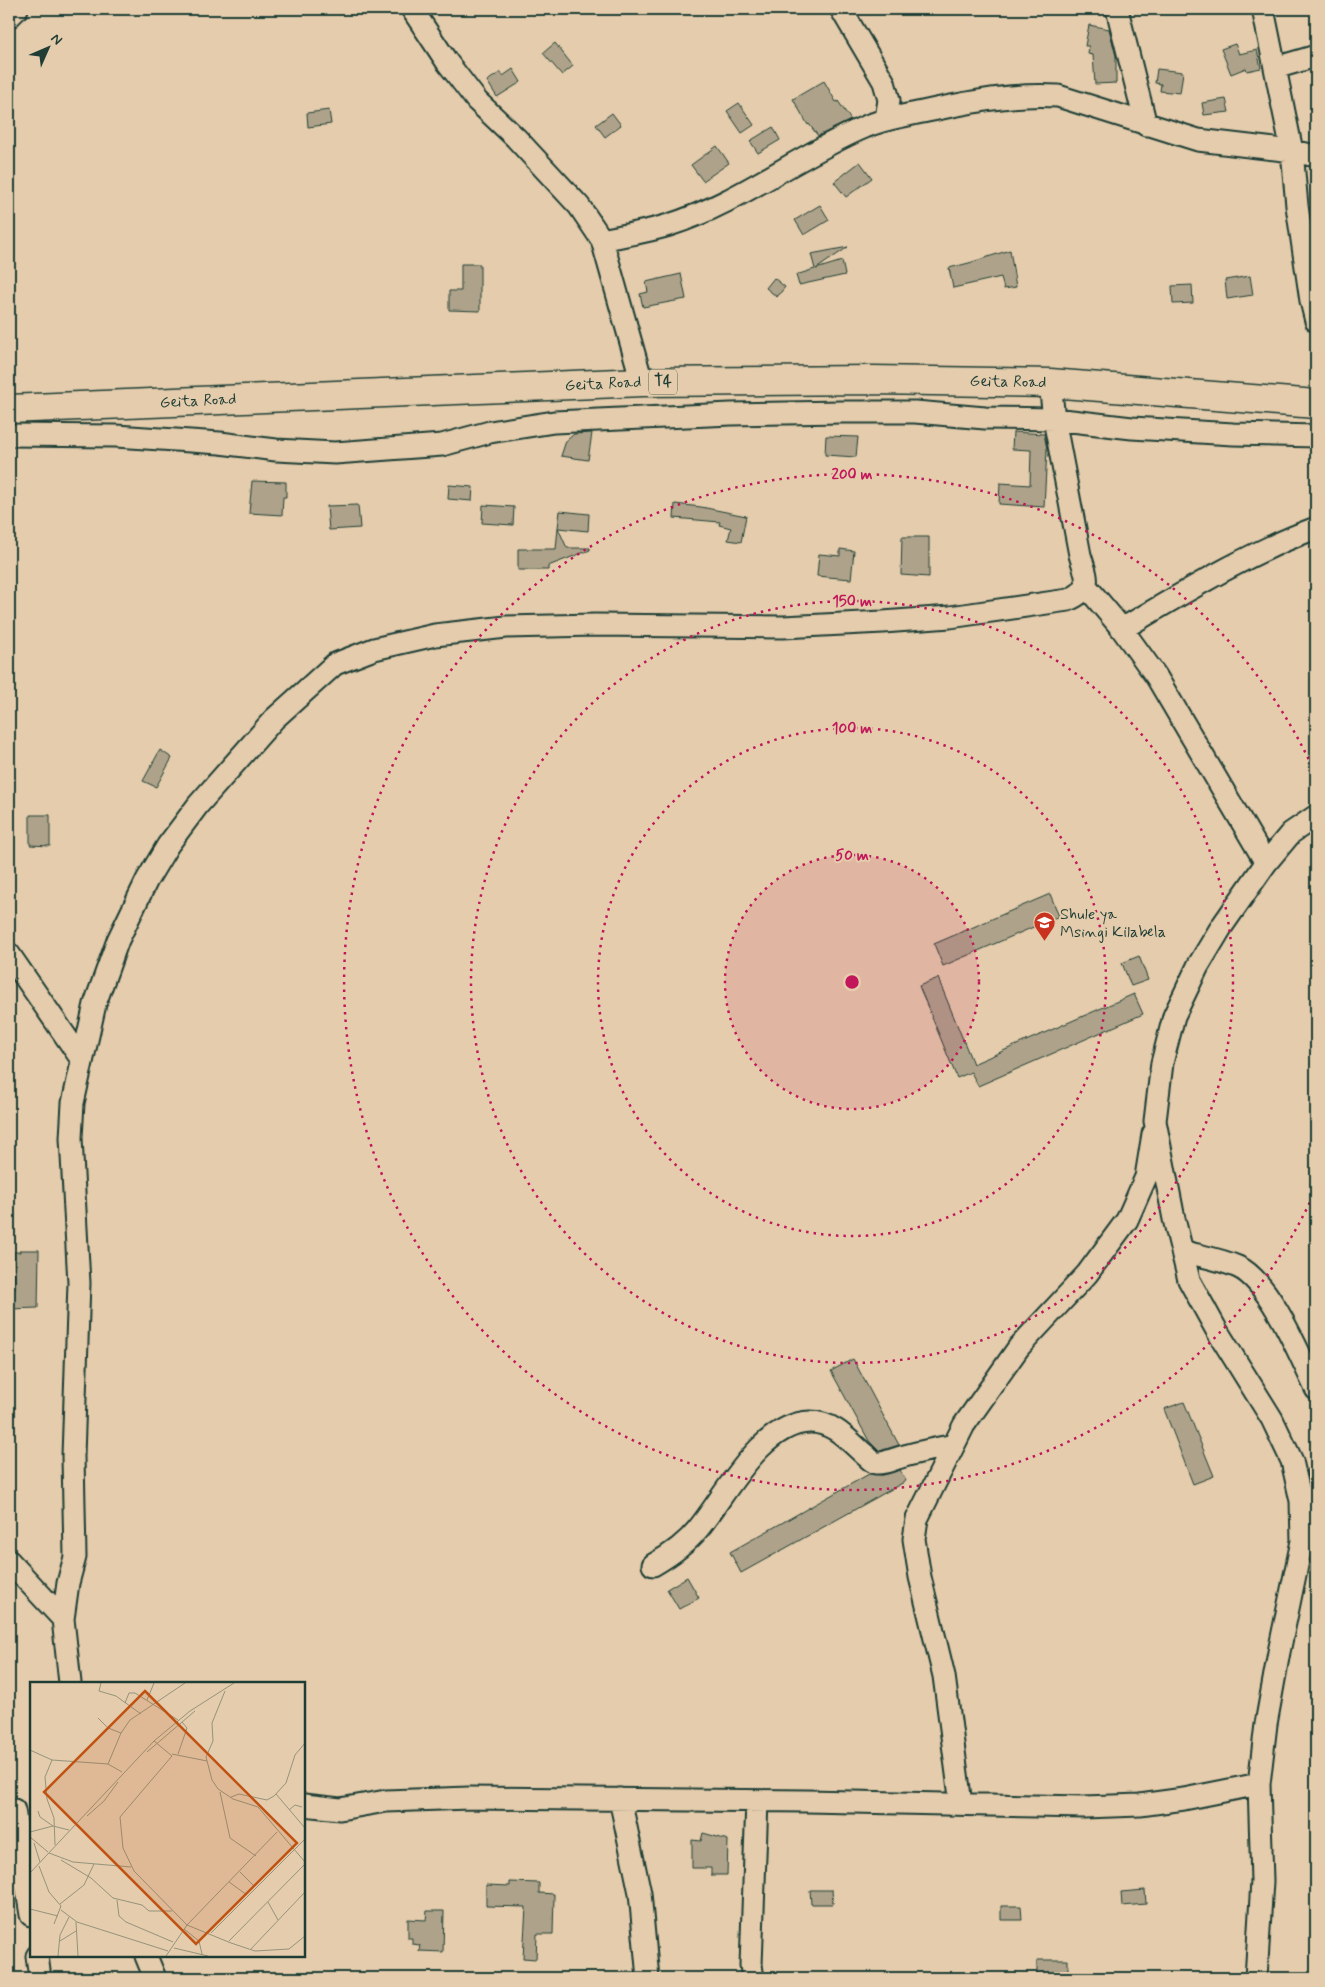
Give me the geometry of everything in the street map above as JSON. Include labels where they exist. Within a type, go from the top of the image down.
[{"type":"highway","name":"Geita Road","points":[[9,409],[642,382],[873,380],[1050,383],[1316,404]]},
{"type":"street","points":[[9,17],[17,9]]},
{"type":"street","points":[[412,9],[447,62],[478,101],[516,138],[579,206],[602,240],[642,382]]},
{"type":"street","points":[[841,9],[884,82],[889,100],[886,119]]},
{"type":"street","points":[[1117,9],[1146,124]]},
{"type":"street","points":[[1263,9],[1292,151],[1306,273],[1316,321]]},
{"type":"street","points":[[1276,68],[1316,56]]},
{"type":"street","points":[[602,240],[669,225],[712,207],[824,146],[886,119],[976,101],[1034,94],[1058,96],[1078,101],[1198,140],[1292,151],[1316,156]]},
{"type":"street","points":[[1050,383],[1054,419],[1086,586],[1122,629],[1156,676],[1266,863]]},
{"type":"street","points":[[9,435],[116,436],[220,443],[276,450],[335,453],[442,445],[490,432],[554,422],[740,414],[915,412],[985,418],[1054,419],[1132,428],[1233,434],[1316,436]]},
{"type":"street","points":[[1122,629],[1251,557],[1316,528]]},
{"type":"street","points":[[70,1682],[63,1619],[68,1583],[75,1557],[73,1436],[79,1283],[71,1138],[73,1103],[82,1060],[95,1004],[118,940],[147,880],[168,845],[198,804],[274,720],[335,664],[374,649],[435,635],[498,628],[595,624],[783,627],[950,617],[1059,601],[1080,594],[1086,586]]},
{"type":"street","points":[[962,1804],[944,1676],[920,1577],[914,1539],[917,1519],[964,1425],[1019,1348],[1087,1274],[1127,1220],[1146,1177],[1162,1063],[1174,1016],[1198,966],[1222,926],[1266,863],[1291,833],[1316,816]]},
{"type":"street","points":[[9,954],[82,1060]]},
{"type":"street","points":[[1155,1121],[1174,1219],[1189,1280],[1216,1329],[1272,1419],[1292,1461],[1301,1501],[1302,1540],[1266,1724],[1259,1784],[1262,1881],[1256,1978]]},
{"type":"street","points":[[1182,1251],[1239,1267],[1260,1286],[1284,1324],[1316,1389]]},
{"type":"street","points":[[653,1565],[668,1556],[696,1531],[760,1448],[778,1432],[797,1424],[811,1422],[828,1426],[840,1432],[874,1463],[882,1463],[954,1445]]},
{"type":"street","points":[[9,1561],[63,1619]]},
{"type":"street","points":[[305,1805],[340,1809],[386,1801],[424,1799],[620,1799],[1084,1807],[1140,1805],[1184,1799],[1259,1784]]},
{"type":"street","points":[[620,1799],[640,1893],[648,1978]]},
{"type":"street","points":[[753,1978],[751,1965],[757,1801]]},
{"type":"street","points":[[18,1809],[30,1907]]},
{"type":"street","points":[[37,1957],[40,1978]]},
{"type":"street","points":[[146,1957],[155,1978]]},
{"type":"building","points":[[1089,25],[1109,29],[1116,56],[1116,83],[1095,84],[1093,55],[1088,54],[1089,46],[1085,46]]},
{"type":"building","points":[[555,43],[573,66],[562,75],[543,53]]},
{"type":"building","points":[[1235,44],[1239,54],[1257,50],[1261,68],[1247,71],[1246,68],[1231,74],[1221,49]]},
{"type":"building","points":[[513,69],[521,82],[497,97],[487,81],[501,72],[503,76]]},
{"type":"building","points":[[1157,69],[1183,72],[1180,93],[1160,91],[1161,84],[1155,83]]},
{"type":"building","points":[[824,81],[836,102],[838,101],[851,120],[818,136],[808,125],[793,99]]},
{"type":"building","points":[[1226,99],[1229,112],[1204,115],[1202,103]]},
{"type":"building","points":[[739,103],[754,125],[742,133],[727,111]]},
{"type":"building","points":[[329,110],[331,124],[308,127],[307,113]]},
{"type":"building","points":[[612,113],[621,125],[605,137],[596,125]]},
{"type":"building","points":[[773,127],[780,140],[758,153],[750,141]]},
{"type":"building","points":[[717,146],[729,163],[703,181],[691,165]]},
{"type":"building","points":[[860,162],[872,178],[846,197],[834,182]]},
{"type":"building","points":[[820,205],[829,220],[804,235],[795,220]]},
{"type":"building","points":[[848,247],[816,269],[842,261],[845,275],[799,285],[796,275],[815,269],[811,254]]},
{"type":"building","points":[[1010,250],[1016,287],[1004,289],[1001,277],[953,288],[949,268]]},
{"type":"building","points":[[461,264],[480,264],[480,311],[449,310],[449,291],[461,291]]},
{"type":"building","points":[[681,274],[686,299],[643,307],[640,294],[648,292],[646,282]]},
{"type":"building","points":[[1250,276],[1253,295],[1227,299],[1225,280]]},
{"type":"building","points":[[774,278],[785,287],[777,297],[766,288]]},
{"type":"building","points":[[1192,285],[1193,303],[1173,304],[1172,286]]},
{"type":"building","points":[[1013,432],[1044,434],[1047,449],[1044,507],[999,504],[1000,483],[1030,485],[1031,450],[1012,449]]},
{"type":"building","points":[[592,433],[588,460],[561,456],[566,441],[574,434]]},
{"type":"building","points":[[826,436],[858,437],[856,457],[825,455]]},
{"type":"building","points":[[252,481],[286,482],[286,497],[283,497],[282,515],[249,513]]},
{"type":"building","points":[[449,485],[473,487],[472,501],[448,499]]},
{"type":"building","points":[[675,504],[746,516],[741,542],[728,540],[731,528],[719,525],[720,522],[674,518]]},
{"type":"building","points":[[358,505],[360,528],[329,530],[327,506]]},
{"type":"building","points":[[483,505],[514,507],[513,525],[482,523]]},
{"type":"building","points":[[560,511],[589,514],[588,531],[558,528]]},
{"type":"building","points":[[558,528],[567,548],[590,548],[590,550],[548,566],[548,570],[518,570],[518,549],[556,549]]},
{"type":"building","points":[[902,537],[929,537],[929,577],[901,575]]},
{"type":"building","points":[[840,549],[854,551],[851,579],[817,576],[819,554],[840,556]]},
{"type":"building","points":[[160,750],[172,758],[156,787],[143,781]]},
{"type":"building","points":[[30,815],[50,815],[50,846],[30,845]]},
{"type":"building","points":[[1050,894],[1059,916],[943,966],[934,944]]},
{"type":"building","points":[[1139,956],[1148,980],[1131,986],[1122,963]]},
{"type":"building","points":[[938,978],[973,1064],[1134,994],[1143,1014],[978,1086],[971,1072],[957,1078],[919,986]]},
{"type":"building","points":[[20,1250],[39,1250],[38,1308],[9,1309],[9,1290],[15,1290],[14,1252],[20,1252]]},
{"type":"building","points":[[853,1359],[899,1445],[879,1451],[869,1441],[831,1371]]},
{"type":"building","points":[[1184,1402],[1214,1476],[1193,1484],[1164,1409]]},
{"type":"building","points":[[900,1470],[906,1481],[741,1573],[730,1552],[869,1474],[883,1475]]},
{"type":"building","points":[[687,1577],[699,1598],[679,1609],[667,1589]]},
{"type":"building","points":[[703,1833],[728,1840],[727,1875],[711,1875],[711,1868],[692,1868],[692,1840],[701,1841]]},
{"type":"building","points":[[510,1882],[539,1883],[539,1893],[554,1894],[553,1934],[537,1934],[536,1959],[523,1958],[526,1907],[486,1906],[486,1885],[510,1886]]},
{"type":"building","points":[[810,1890],[832,1890],[833,1904],[811,1904]]},
{"type":"building","points":[[1145,1890],[1146,1904],[1122,1906],[1121,1892]]},
{"type":"building","points":[[1001,1906],[1021,1906],[1022,1920],[1001,1920]]},
{"type":"building","points":[[427,1911],[444,1911],[443,1952],[419,1951],[420,1945],[412,1944],[412,1938],[408,1938],[408,1919],[426,1920]]},
{"type":"building","points":[[1037,1960],[1068,1960],[1068,1976],[1037,1976]]},
{"type":"place","name":"Shule ya Msingi Kilabela","points":[[1044,942]]}]
